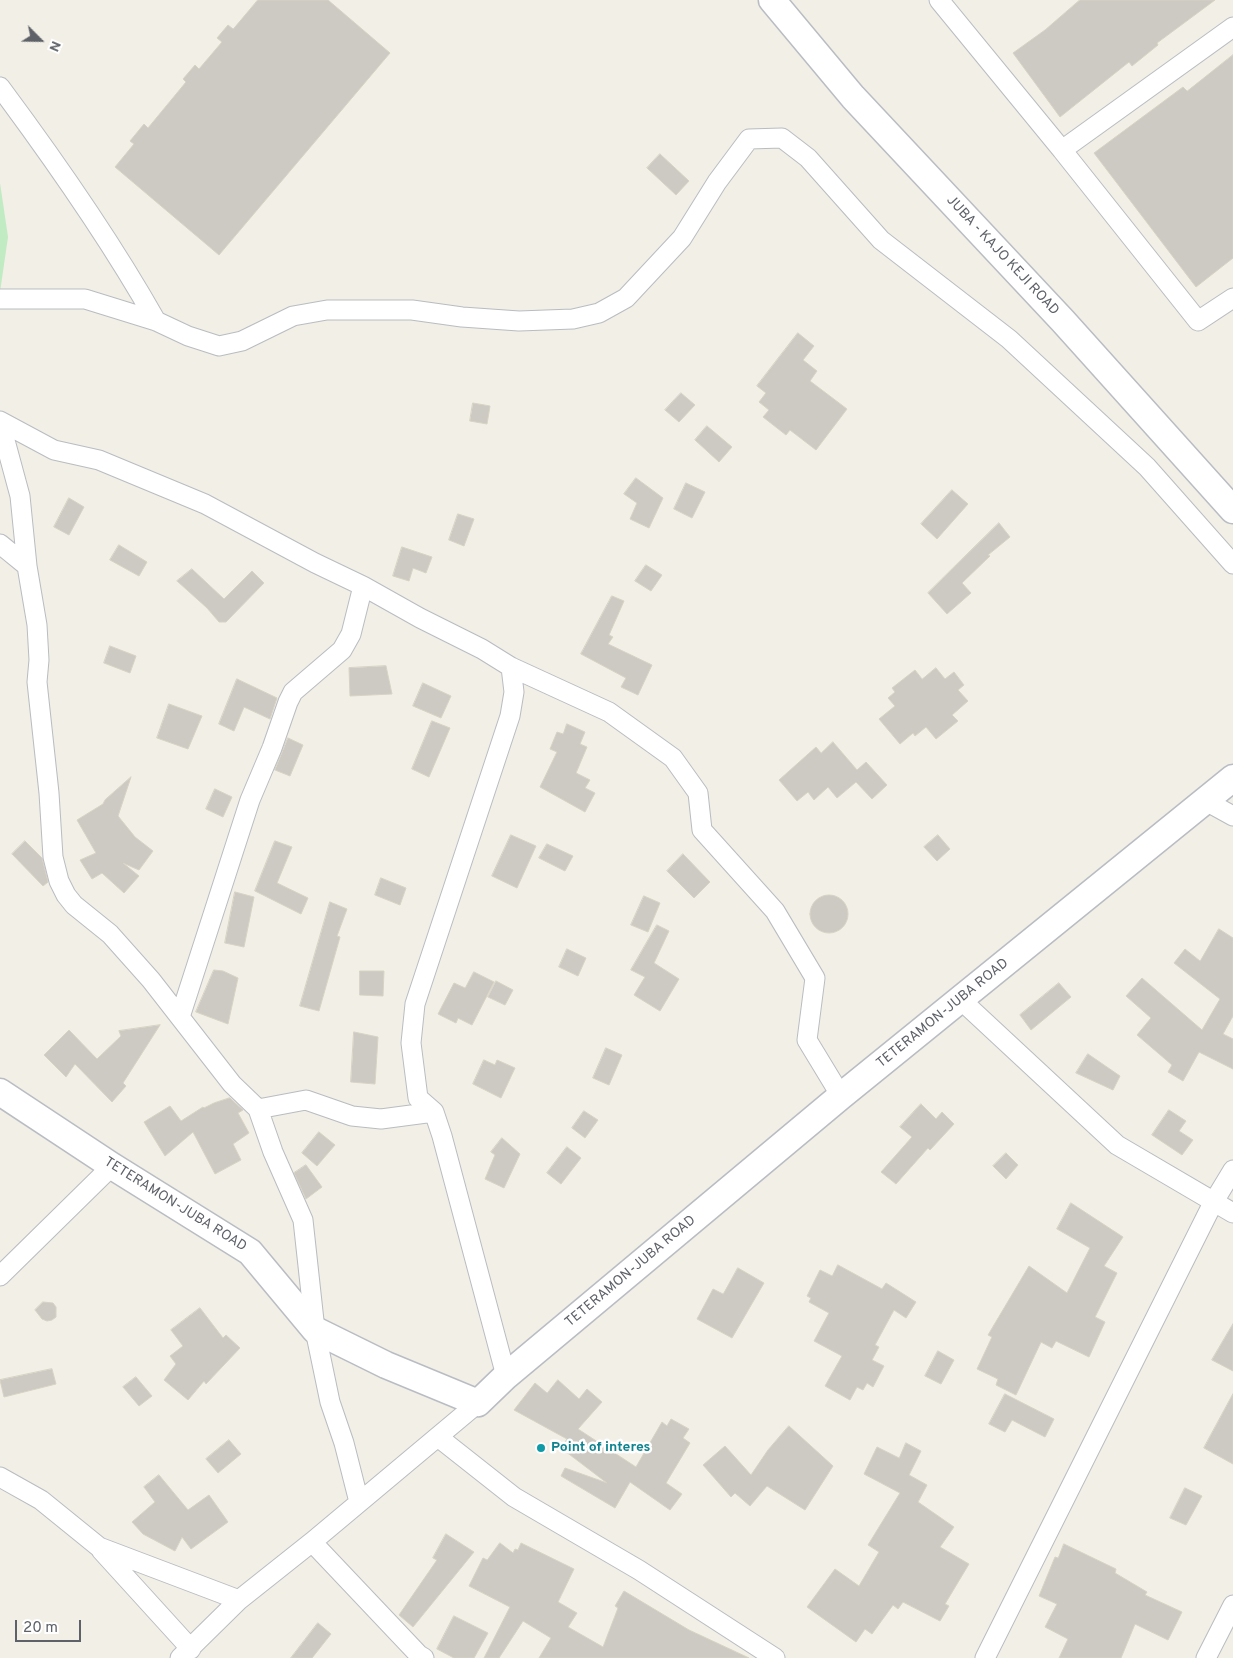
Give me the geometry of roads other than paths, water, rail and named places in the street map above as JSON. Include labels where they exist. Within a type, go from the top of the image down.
[{"type":"street","name":"JUBA - KAJO KEJI ROAD","points":[[772,0],[853,97],[1063,321],[1233,510]]},
{"type":"street","points":[[939,0],[1062,150],[1198,321],[1233,298]]},
{"type":"street","points":[[1062,150],[1233,27]]},
{"type":"street","points":[[0,87],[131,276],[156,321]]},
{"type":"street","points":[[0,299],[85,299],[156,321],[188,336],[219,346],[242,341],[293,316],[327,310],[412,310],[519,322],[573,319],[599,313],[626,298],[682,238],[717,182],[749,139],[782,138],[808,158],[881,240],[1009,339],[1147,467],[1233,564]]},
{"type":"street","points":[[0,421],[20,496],[27,566],[37,625],[37,682],[49,793],[53,857],[59,881],[74,905],[110,934],[151,980],[232,1084],[258,1109],[273,1152],[303,1220],[315,1330],[330,1402],[344,1443],[359,1502]]},
{"type":"street","points":[[0,421],[54,450],[99,460],[206,504],[315,563],[363,586],[420,618],[482,649],[511,667],[610,712],[673,758],[698,793],[702,830],[775,911],[815,978],[807,1040],[841,1096]]},
{"type":"street","points":[[0,544],[27,566]]},
{"type":"street","points":[[180,1017],[250,800],[272,748],[288,702],[293,692],[342,650],[351,634],[363,586]]},
{"type":"street","points":[[506,1376],[442,1136],[434,1112],[418,1098],[411,1043],[415,1004],[510,716],[514,692],[511,667]]},
{"type":"street","name":"TETERAMON-JUBA ROAD","points":[[0,1092],[112,1166],[250,1252],[315,1330],[386,1365],[478,1403],[506,1376],[841,1096],[1233,778]]},
{"type":"street","points":[[1204,800],[1233,816]]},
{"type":"street","points":[[961,1000],[1118,1146],[1233,1213]]},
{"type":"street","points":[[258,1109],[306,1100],[352,1116],[380,1119],[434,1112]]},
{"type":"street","points":[[0,1276],[112,1166]]},
{"type":"street","points":[[985,1658],[1213,1202],[1233,1170]]},
{"type":"street","points":[[0,1477],[41,1500],[99,1547],[185,1653],[239,1600],[312,1542],[478,1403]]},
{"type":"street","points":[[438,1437],[514,1497],[639,1570],[775,1658]]},
{"type":"street","points":[[312,1542],[424,1658]]},
{"type":"street","points":[[99,1547],[239,1600]]},
{"type":"street","points":[[1206,1658],[1233,1605]]},
{"type":"place","name":"Point of interes","points":[[541,1448]]}]
